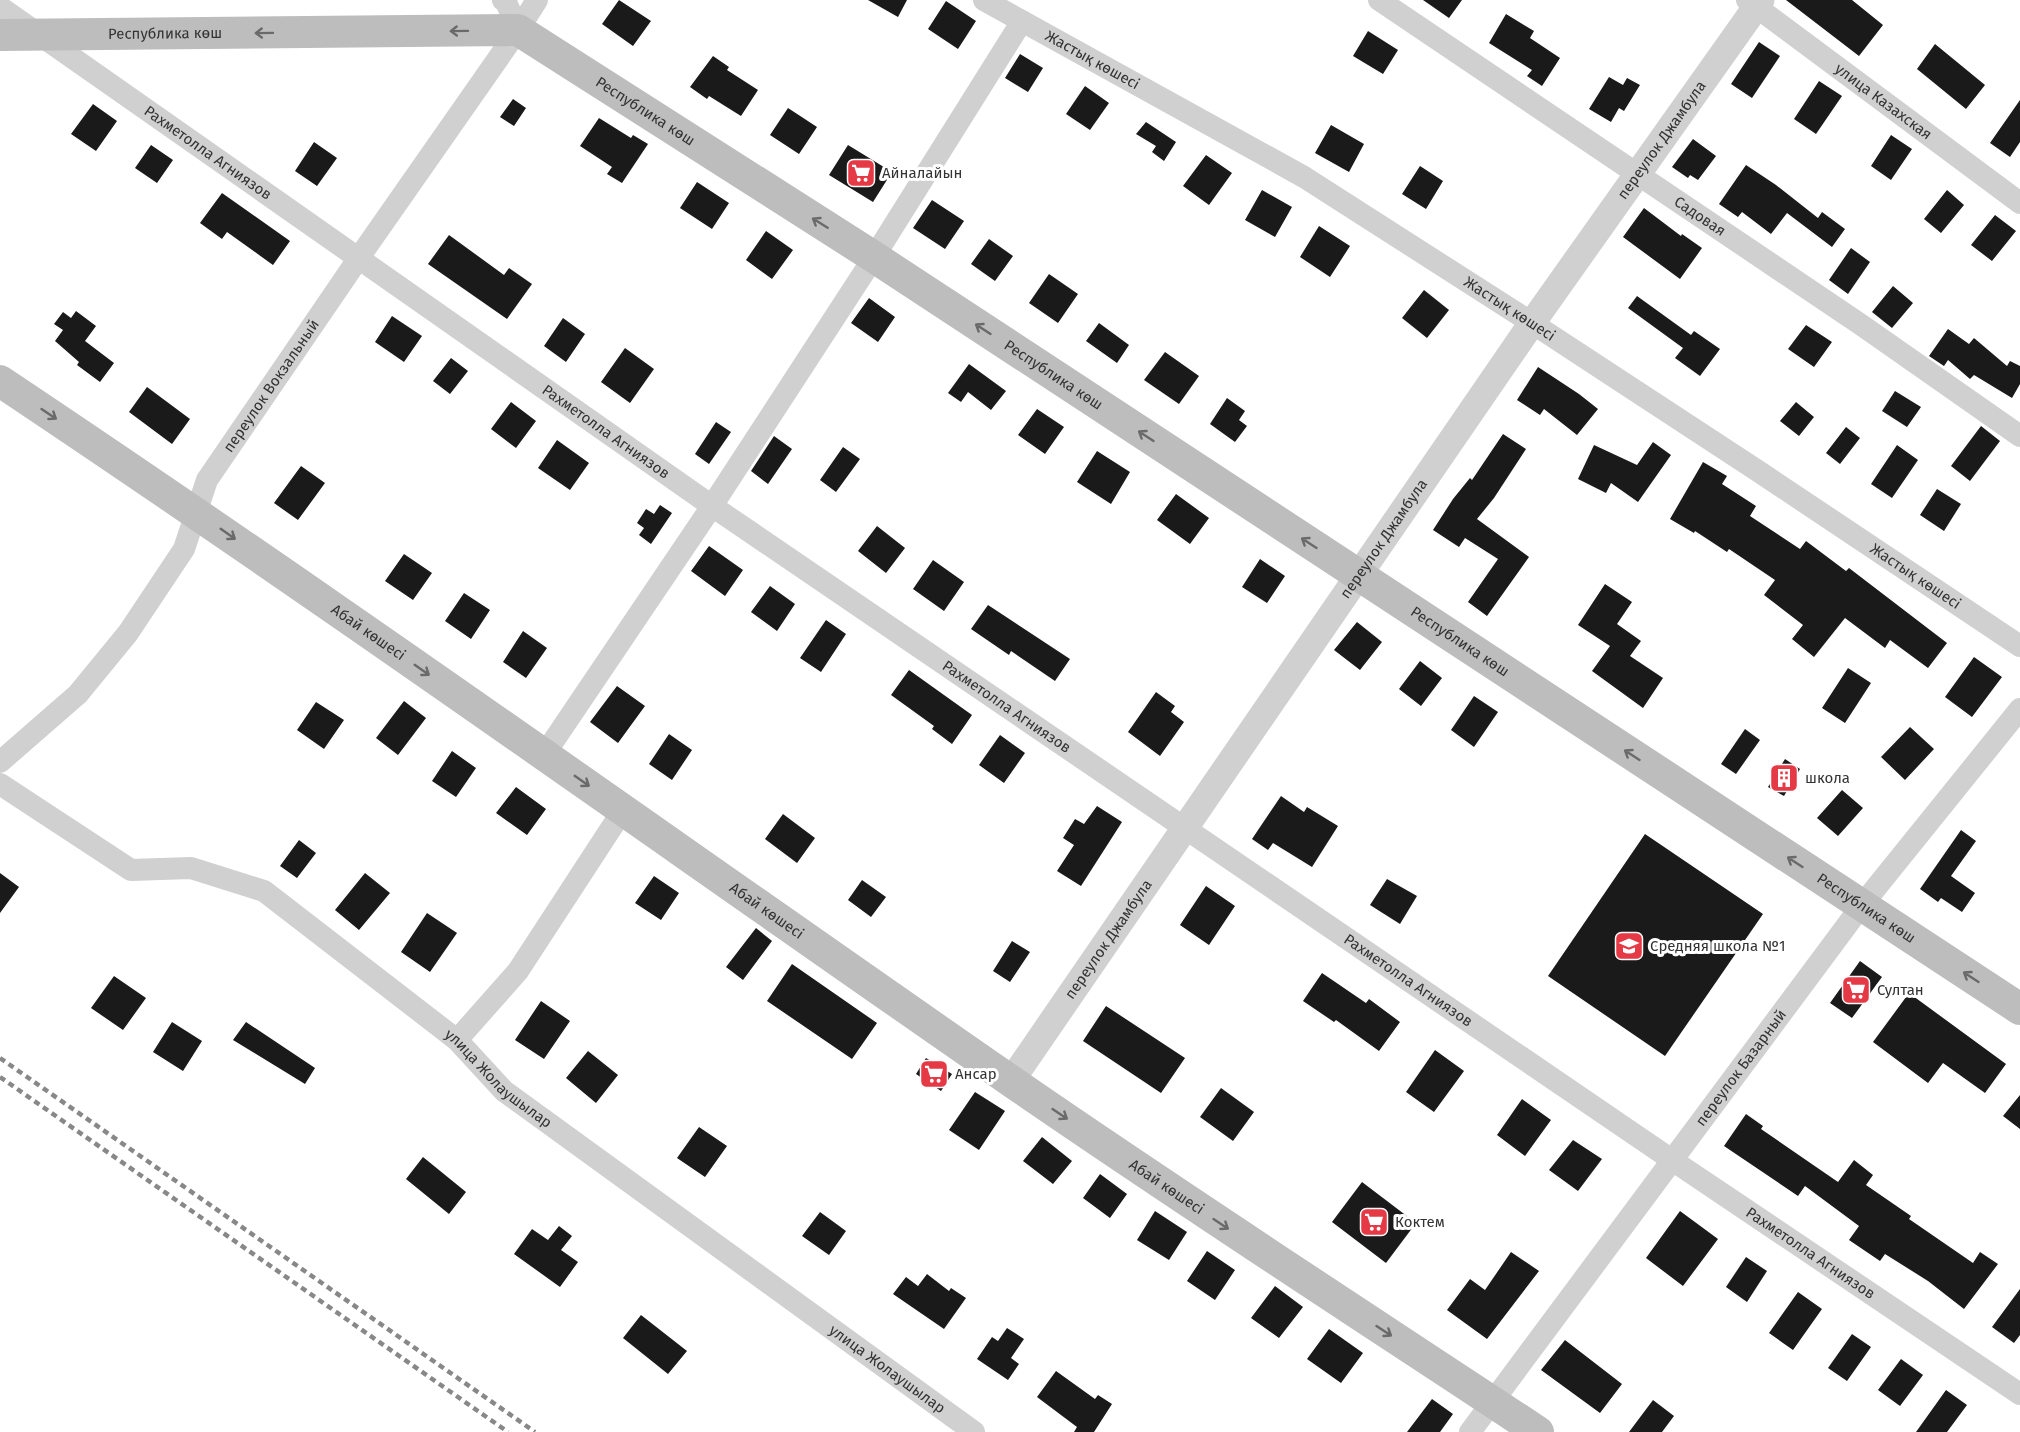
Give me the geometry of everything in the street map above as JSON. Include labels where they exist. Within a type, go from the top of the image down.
[{"type":"main road","name":"Республика көш","points":[[0,35],[518,30],[874,257],[2020,1009]]},
{"type":"main road","name":"Абай көшесі","points":[[0,381],[198,513],[1011,1081],[1251,1244],[1538,1432]]},
{"type":"street","points":[[503,0],[518,30]]},
{"type":"street","name":"переулок Вокзальный","points":[[0,762],[78,694],[128,633],[184,549],[198,513],[207,480],[537,0]]},
{"type":"street","name":"Жастық көшесі","points":[[984,0],[1304,177],[1761,472],[2020,646]]},
{"type":"street","name":"Садовая","points":[[1379,0],[1860,324],[2020,436]]},
{"type":"street","name":"переулок Джамбула","points":[[1011,1081],[1358,575],[1755,3]]},
{"type":"street","name":"улица Казахская","points":[[1755,3],[2020,203]]},
{"type":"street","name":"Рахметолла Агниязов","points":[[0,7],[712,506],[1672,1160],[2020,1394]]},
{"type":"street","points":[[544,755],[712,506],[874,257],[1022,21]]},
{"type":"street","name":"переулок Базарный","points":[[1470,1432],[1862,905],[2020,709]]},
{"type":"street","name":"улица Жолаушылар","points":[[0,784],[131,870],[191,868],[264,891],[457,1040],[504,1091],[974,1432]]},
{"type":"street","points":[[457,1040],[518,971],[623,810]]},
{"type":"building","points":[[619,0],[651,21],[633,46],[602,24]]},
{"type":"building","points":[[868,0],[907,0],[898,17]]},
{"type":"building","points":[[1423,0],[1462,0],[1449,18]]},
{"type":"building","points":[[1786,0],[1852,0],[1883,25],[1859,56]]},
{"type":"building","points":[[946,1],[976,21],[958,49],[928,29]]},
{"type":"building","points":[[1506,14],[1534,31],[1530,38],[1560,58],[1542,86],[1527,76],[1532,70],[1489,43]]},
{"type":"building","points":[[1368,31],[1398,50],[1383,74],[1353,56]]},
{"type":"building","points":[[1759,42],[1780,56],[1752,98],[1731,84]]},
{"type":"building","points":[[1935,44],[1985,85],[1966,109],[1917,69]]},
{"type":"building","points":[[1020,54],[1043,68],[1028,92],[1005,78]]},
{"type":"building","points":[[713,56],[729,67],[727,70],[758,90],[741,116],[709,96],[707,99],[690,87]]},
{"type":"building","points":[[1609,77],[1623,85],[1627,78],[1640,85],[1624,111],[1619,108],[1611,122],[1589,109]]},
{"type":"building","points":[[1819,81],[1842,96],[1816,134],[1794,119]]},
{"type":"building","points":[[1085,86],[1109,103],[1090,130],[1066,114]]},
{"type":"building","points":[[513,99],[526,108],[514,126],[500,117]]},
{"type":"building","points":[[2020,100],[2020,142],[2010,157],[1990,143]]},
{"type":"building","points":[[93,104],[117,121],[96,151],[71,134]]},
{"type":"building","points":[[788,108],[817,127],[799,154],[770,135]]},
{"type":"building","points":[[599,118],[631,138],[633,135],[648,144],[622,183],[607,174],[612,167],[580,146]]},
{"type":"building","points":[[1146,122],[1176,142],[1164,161],[1152,152],[1156,146],[1136,134]]},
{"type":"building","points":[[1331,125],[1364,144],[1349,172],[1315,153]]},
{"type":"building","points":[[1891,135],[1912,149],[1891,180],[1871,166]]},
{"type":"building","points":[[1693,139],[1716,156],[1698,180],[1690,175],[1688,178],[1672,167]]},
{"type":"building","points":[[314,142],[337,158],[317,186],[295,171]]},
{"type":"building","points":[[151,145],[173,160],[157,183],[135,168]]},
{"type":"building","name":"Айналайын","points":[[848,145],[892,172],[873,202],[829,175]]},
{"type":"building","points":[[1206,155],[1232,173],[1209,205],[1183,186]]},
{"type":"building","points":[[1746,165],[1818,218],[1822,212],[1845,229],[1832,247],[1787,213],[1771,234],[1742,212],[1738,217],[1719,204]]},
{"type":"building","points":[[1420,166],[1443,181],[1426,209],[1402,194]]},
{"type":"building","points":[[697,182],[729,203],[712,229],[680,208]]},
{"type":"building","points":[[1262,190],[1292,207],[1275,237],[1245,220]]},
{"type":"building","points":[[1947,190],[1964,205],[1941,233],[1924,219]]},
{"type":"building","points":[[222,193],[290,241],[273,265],[227,232],[222,239],[200,223]]},
{"type":"building","points":[[932,200],[964,221],[945,249],[913,228]]},
{"type":"building","points":[[1644,208],[1681,236],[1682,234],[1702,248],[1680,279],[1623,237]]},
{"type":"building","points":[[1995,215],[2016,231],[1992,261],[1971,245]]},
{"type":"building","points":[[1319,226],[1350,246],[1330,277],[1300,257]]},
{"type":"building","points":[[766,231],[793,250],[772,279],[746,260]]},
{"type":"building","points":[[449,235],[504,275],[509,268],[532,284],[507,319],[428,264]]},
{"type":"building","points":[[989,239],[1013,256],[995,281],[971,264]]},
{"type":"building","points":[[1851,248],[1870,262],[1848,294],[1829,280]]},
{"type":"building","points":[[1049,274],[1078,294],[1058,323],[1029,303]]},
{"type":"building","points":[[1893,286],[1913,303],[1892,328],[1872,312]]},
{"type":"building","points":[[1424,290],[1449,310],[1427,338],[1402,318]]},
{"type":"building","points":[[1637,296],[1691,335],[1694,331],[1720,349],[1700,376],[1675,358],[1683,348],[1628,308]]},
{"type":"building","points":[[869,298],[895,317],[878,342],[851,323]]},
{"type":"building","points":[[76,311],[96,326],[85,341],[114,363],[100,382],[77,365],[79,362],[55,341],[63,330],[54,324],[63,312],[71,318]]},
{"type":"building","points":[[392,316],[422,336],[404,362],[375,342]]},
{"type":"building","points":[[563,318],[585,334],[566,362],[544,346]]},
{"type":"building","points":[[1099,323],[1129,345],[1117,363],[1086,341]]},
{"type":"building","points":[[1806,325],[1832,342],[1814,367],[1788,349]]},
{"type":"building","points":[[1948,329],[1969,344],[1974,338],[2007,366],[2010,361],[2020,366],[2020,384],[2012,398],[1974,375],[1970,379],[1948,360],[1944,366],[1929,356]]},
{"type":"building","points":[[625,348],[654,369],[630,403],[601,382]]},
{"type":"building","points":[[1165,352],[1199,376],[1179,404],[1144,380]]},
{"type":"building","points":[[451,358],[468,371],[450,394],[433,381]]},
{"type":"building","points":[[969,364],[1006,391],[991,410],[968,392],[961,402],[948,393]]},
{"type":"building","points":[[1538,367],[1598,409],[1577,435],[1544,409],[1540,415],[1517,400]]},
{"type":"building","points":[[147,387],[190,419],[172,444],[129,412]]},
{"type":"building","points":[[1895,391],[1921,407],[1907,427],[1882,411]]},
{"type":"building","points":[[1227,398],[1245,411],[1239,420],[1247,426],[1235,442],[1210,424]]},
{"type":"building","points":[[511,402],[536,421],[516,448],[491,429]]},
{"type":"building","points":[[1796,402],[1814,417],[1799,436],[1780,421]]},
{"type":"building","points":[[1037,409],[1064,427],[1045,454],[1018,435]]},
{"type":"building","points":[[716,422],[731,432],[709,464],[695,454]]},
{"type":"building","points":[[1981,426],[2000,441],[1970,481],[1951,466]]},
{"type":"building","points":[[1846,427],[1860,438],[1840,464],[1826,453]]},
{"type":"building","points":[[1503,434],[1526,449],[1494,498],[1477,519],[1529,557],[1487,616],[1468,602],[1498,559],[1465,538],[1459,547],[1433,530],[1453,499],[1470,478],[1472,480]]},
{"type":"building","points":[[774,436],[792,449],[768,484],[751,471]]},
{"type":"building","points":[[557,440],[589,463],[570,490],[538,468]]},
{"type":"building","points":[[1653,442],[1671,455],[1638,502],[1611,483],[1606,493],[1578,479],[1594,445],[1637,465]]},
{"type":"building","points":[[1897,445],[1918,460],[1892,498],[1871,484]]},
{"type":"building","points":[[843,447],[860,459],[836,492],[820,480]]},
{"type":"building","points":[[1097,451],[1130,472],[1111,504],[1077,482]]},
{"type":"building","points":[[1703,462],[1727,476],[1722,484],[1756,506],[1750,516],[1800,549],[1806,541],[1846,571],[1849,568],[1947,643],[1928,668],[1890,640],[1885,648],[1845,618],[1814,657],[1792,639],[1803,625],[1764,595],[1775,580],[1729,549],[1727,552],[1695,531],[1694,533],[1670,519]]},
{"type":"building","points":[[301,466],[325,483],[298,520],[274,503]]},
{"type":"building","points":[[1937,489],[1961,504],[1944,531],[1920,515]]},
{"type":"building","points":[[1176,494],[1209,518],[1190,544],[1157,520]]},
{"type":"building","points":[[660,505],[672,513],[651,544],[639,535],[644,528],[637,523],[646,509],[654,514]]},
{"type":"building","points":[[877,526],[905,548],[886,573],[858,551]]},
{"type":"building","points":[[709,546],[743,570],[725,596],[691,571]]},
{"type":"building","points":[[404,554],[432,573],[413,600],[385,581]]},
{"type":"building","points":[[1260,559],[1285,576],[1267,603],[1242,587]]},
{"type":"building","points":[[933,560],[964,582],[944,611],[913,589]]},
{"type":"building","points":[[1605,584],[1632,602],[1617,624],[1641,641],[1630,656],[1663,678],[1643,708],[1592,671],[1610,646],[1578,625]]},
{"type":"building","points":[[770,586],[795,604],[777,631],[751,612]]},
{"type":"building","points":[[464,593],[490,610],[471,639],[445,621]]},
{"type":"building","points":[[988,605],[1070,659],[1055,681],[1011,651],[1009,655],[971,629]]},
{"type":"building","points":[[826,620],[846,634],[821,672],[800,658]]},
{"type":"building","points":[[1357,622],[1382,642],[1360,670],[1334,650]]},
{"type":"building","points":[[523,631],[547,648],[526,678],[503,662]]},
{"type":"building","points":[[1974,657],[2002,677],[1972,717],[1945,697]]},
{"type":"building","points":[[1420,661],[1442,678],[1421,706],[1399,689]]},
{"type":"building","points":[[1848,668],[1871,683],[1845,723],[1822,708]]},
{"type":"building","points":[[909,670],[972,715],[952,744],[932,729],[934,726],[891,695]]},
{"type":"building","points":[[617,686],[645,706],[618,743],[590,722]]},
{"type":"building","points":[[1156,692],[1175,706],[1171,712],[1184,722],[1160,756],[1128,732]]},
{"type":"building","points":[[1474,696],[1498,712],[1474,747],[1451,730]]},
{"type":"building","points":[[404,701],[426,718],[398,755],[376,738]]},
{"type":"building","points":[[316,702],[344,720],[324,749],[297,730]]},
{"type":"building","points":[[1910,727],[1934,749],[1905,780],[1881,757]]},
{"type":"building","points":[[1745,729],[1760,740],[1736,774],[1721,764]]},
{"type":"building","points":[[669,734],[692,750],[672,780],[649,764]]},
{"type":"building","points":[[1000,735],[1025,753],[1004,783],[979,765]]},
{"type":"building","points":[[452,751],[476,768],[456,797],[432,781]]},
{"type":"building","name":"школа","points":[[1785,759],[1800,769],[1784,796],[1768,787]]},
{"type":"building","points":[[516,787],[546,809],[527,835],[496,813]]},
{"type":"building","points":[[1842,790],[1863,808],[1838,836],[1817,818]]},
{"type":"building","points":[[1281,796],[1304,812],[1307,807],[1338,826],[1312,867],[1273,843],[1268,850],[1252,839]]},
{"type":"building","points":[[1097,806],[1122,822],[1081,886],[1057,871],[1074,845],[1063,838],[1075,819],[1084,824]]},
{"type":"building","points":[[783,814],[815,838],[797,863],[765,839]]},
{"type":"building","points":[[1961,830],[1976,841],[1951,876],[1975,893],[1962,912],[1941,898],[1938,902],[1920,889]]},
{"type":"building","points":[[1645,834],[1763,914],[1665,1056],[1548,976]]},
{"type":"building","points":[[299,840],[316,853],[297,878],[280,866]]},
{"type":"building","points":[[0,873],[19,887],[0,913]]},
{"type":"building","points":[[365,873],[390,893],[359,930],[335,910]]},
{"type":"building","points":[[654,876],[679,893],[661,920],[635,903]]},
{"type":"building","points":[[1387,879],[1417,896],[1400,924],[1370,905]]},
{"type":"building","points":[[862,880],[886,897],[871,917],[848,900]]},
{"type":"building","points":[[1206,886],[1235,906],[1209,945],[1180,925]]},
{"type":"building","points":[[427,913],[457,933],[430,972],[401,952]]},
{"type":"building","points":[[756,928],[772,941],[743,980],[726,967]]},
{"type":"building","points":[[1012,941],[1030,952],[1010,982],[993,971]]},
{"type":"building","name":"Султан","points":[[1860,961],[1882,977],[1852,1018],[1830,1003]]},
{"type":"building","points":[[792,964],[877,1023],[852,1059],[767,1001]]},
{"type":"building","points":[[1322,973],[1366,1003],[1369,999],[1400,1022],[1379,1051],[1336,1020],[1334,1022],[1303,1001]]},
{"type":"building","points":[[114,976],[146,998],[123,1030],[91,1008]]},
{"type":"building","points":[[1909,993],[2006,1064],[1985,1093],[1943,1063],[1928,1083],[1873,1042]]},
{"type":"building","points":[[541,1001],[570,1021],[544,1059],[515,1040]]},
{"type":"building","points":[[1106,1006],[1185,1058],[1161,1093],[1083,1041]]},
{"type":"building","points":[[172,1022],[202,1041],[183,1071],[153,1052]]},
{"type":"building","points":[[246,1022],[315,1068],[305,1084],[233,1040]]},
{"type":"building","points":[[1435,1050],[1464,1071],[1434,1112],[1406,1092]]},
{"type":"building","points":[[588,1051],[618,1075],[596,1103],[566,1078]]},
{"type":"building","name":"Ансар","points":[[926,1058],[952,1074],[941,1091],[916,1074]]},
{"type":"building","points":[[1221,1088],[1254,1112],[1233,1141],[1200,1117]]},
{"type":"building","points":[[975,1092],[1005,1111],[979,1150],[949,1130]]},
{"type":"building","points":[[2020,1095],[2020,1129],[2003,1116]]},
{"type":"building","points":[[1522,1099],[1551,1120],[1525,1156],[1497,1135]]},
{"type":"building","points":[[1746,1114],[1763,1126],[1761,1129],[1838,1182],[1854,1160],[1873,1175],[1866,1185],[1911,1216],[1909,1219],[1973,1263],[1980,1252],[1998,1264],[1964,1309],[1928,1281],[1885,1254],[1880,1261],[1849,1240],[1859,1226],[1805,1186],[1798,1196],[1724,1146]]},
{"type":"building","points":[[699,1127],[727,1146],[705,1177],[677,1158]]},
{"type":"building","points":[[1042,1137],[1072,1161],[1053,1184],[1023,1161]]},
{"type":"building","points":[[1573,1140],[1602,1159],[1578,1191],[1549,1170]]},
{"type":"building","points":[[423,1157],[466,1192],[449,1214],[406,1179]]},
{"type":"building","points":[[1100,1174],[1127,1194],[1110,1218],[1083,1198]]},
{"type":"building","name":"Коктем","points":[[1362,1182],[1416,1223],[1386,1263],[1332,1222]]},
{"type":"building","points":[[1155,1211],[1187,1232],[1169,1260],[1137,1240]]},
{"type":"building","points":[[1680,1211],[1718,1239],[1683,1286],[1646,1258]]},
{"type":"building","points":[[820,1212],[846,1231],[829,1255],[802,1236]]},
{"type":"building","points":[[559,1226],[572,1236],[561,1250],[578,1262],[560,1287],[514,1254],[532,1229],[548,1240]]},
{"type":"building","points":[[1207,1251],[1235,1270],[1215,1300],[1187,1281]]},
{"type":"building","points":[[1511,1252],[1539,1271],[1487,1339],[1447,1310],[1470,1279],[1485,1290]]},
{"type":"building","points":[[1746,1257],[1767,1271],[1747,1302],[1726,1287]]},
{"type":"building","points":[[927,1274],[949,1291],[951,1288],[966,1298],[944,1329],[893,1294],[906,1277],[918,1286]]},
{"type":"building","points":[[1275,1286],[1303,1307],[1279,1338],[1251,1318]]},
{"type":"building","points":[[2020,1289],[2020,1335],[2014,1343],[1992,1327]]},
{"type":"building","points":[[1798,1292],[1822,1309],[1793,1350],[1769,1333]]},
{"type":"building","points":[[641,1315],[687,1351],[668,1374],[623,1338]]},
{"type":"building","points":[[1007,1328],[1024,1339],[1011,1358],[1019,1364],[1008,1380],[977,1359],[992,1337],[998,1341]]},
{"type":"building","points":[[1329,1329],[1363,1353],[1341,1383],[1307,1359]]},
{"type":"building","points":[[1852,1334],[1871,1347],[1847,1381],[1828,1368]]},
{"type":"building","points":[[1565,1340],[1622,1384],[1600,1413],[1541,1370]]},
{"type":"building","points":[[1901,1359],[1923,1375],[1900,1406],[1878,1390]]},
{"type":"building","points":[[1056,1371],[1095,1399],[1098,1395],[1112,1404],[1094,1432],[1074,1432],[1077,1427],[1037,1397]]},
{"type":"building","points":[[1946,1390],[1967,1405],[1947,1432],[1916,1432]]},
{"type":"building","points":[[1432,1399],[1453,1414],[1440,1432],[1407,1432]]},
{"type":"building","points":[[1653,1400],[1674,1416],[1662,1432],[1629,1432]]},
{"type":"railway","points":[[0,1058],[535,1432]]},
{"type":"railway","points":[[0,1077],[508,1432]]},
{"type":"place","name":"Айналайын","points":[[861,173]]},
{"type":"place","name":"школа","points":[[1784,778]]},
{"type":"place","name":"Средняя школа №1","points":[[1629,946]]},
{"type":"place","name":"Султан","points":[[1856,990]]},
{"type":"place","name":"Ансар","points":[[934,1074]]},
{"type":"place","name":"Коктем","points":[[1374,1222]]}]
